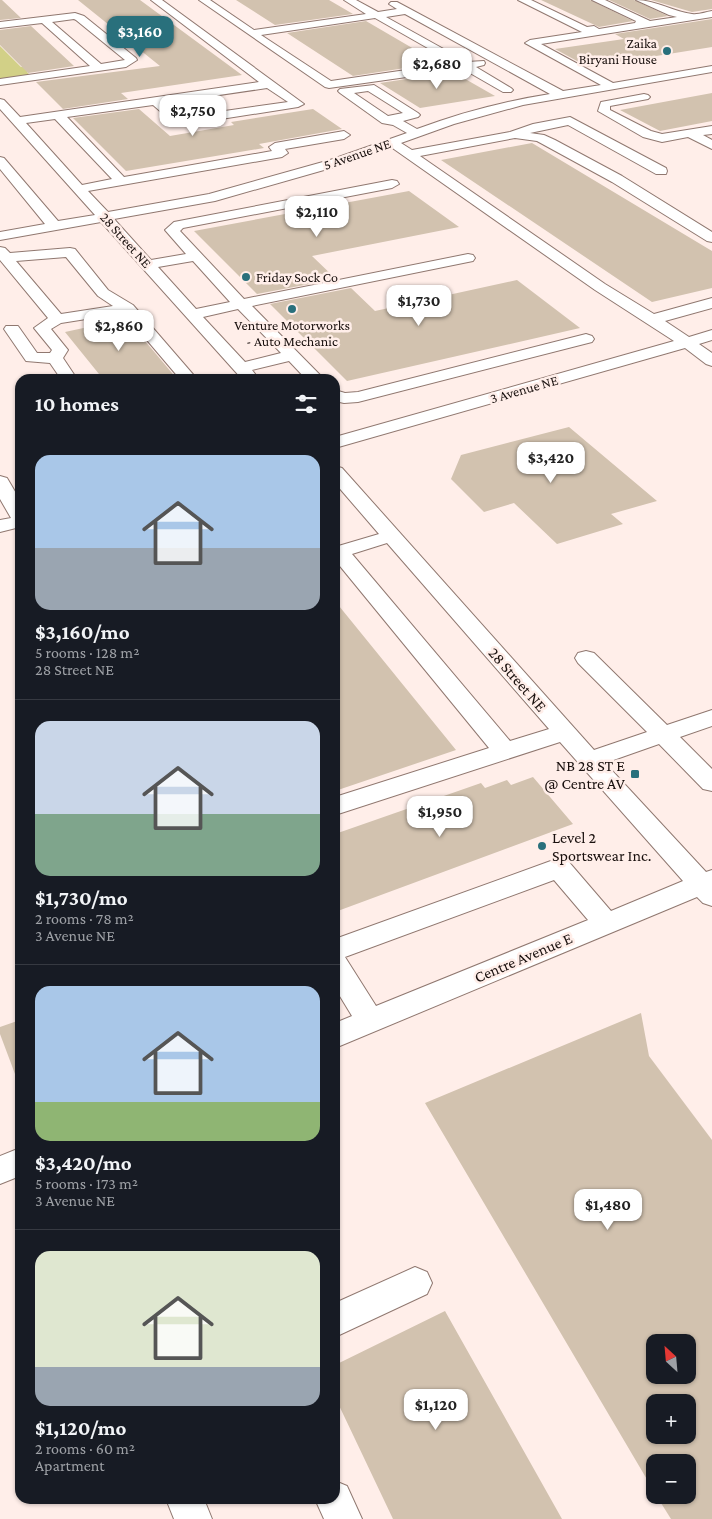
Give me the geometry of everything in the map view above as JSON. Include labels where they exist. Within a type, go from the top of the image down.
[{"type":"street","points":[[156,0],[298,104],[184,121],[178,120],[156,101]]},
{"type":"street","points":[[204,0],[329,85],[496,60]]},
{"type":"street","points":[[349,0],[508,90]]},
{"type":"street","points":[[386,0],[559,94]]},
{"type":"street","points":[[523,0],[586,30],[646,22],[597,0]]},
{"type":"street","points":[[641,0],[672,13],[689,15],[712,13]]},
{"type":"street","points":[[252,33],[406,11]]},
{"type":"street","points":[[611,86],[530,43],[712,13]]},
{"type":"street","points":[[43,19],[99,68]]},
{"type":"street","name":"5 Avenue NE","points":[[0,236],[106,218],[225,194],[334,163],[483,111],[559,94],[711,69]]},
{"type":"street","points":[[589,74],[608,71]]},
{"type":"street","points":[[18,121],[269,84]]},
{"type":"street","points":[[386,120],[414,115],[370,87],[344,91],[386,120],[397,122],[416,133]]},
{"type":"street","points":[[653,95],[605,104],[604,111],[647,134],[662,138],[712,130]]},
{"type":"street","name":"28 Street NE","points":[[0,102],[246,373]]},
{"type":"street","points":[[58,115],[121,181]]},
{"type":"street","points":[[411,154],[513,135],[533,128],[570,121],[661,171]]},
{"type":"street","points":[[690,133],[712,145]]},
{"type":"street","points":[[79,189],[282,153],[275,147],[344,135]]},
{"type":"street","points":[[513,135],[540,138],[551,143],[617,179],[712,238]]},
{"type":"street","points":[[392,142],[600,287],[687,342],[712,361]]},
{"type":"street","points":[[0,161],[55,227]]},
{"type":"street","points":[[188,169],[225,194]]},
{"type":"street","points":[[311,374],[241,304],[172,230],[179,225],[190,222],[392,184]]},
{"type":"street","points":[[207,198],[228,215]]},
{"type":"street","points":[[27,217],[44,214]]},
{"type":"street","points":[[57,318],[14,277],[3,255],[70,252],[103,293],[128,308],[185,374]]},
{"type":"street","points":[[148,265],[196,256]]},
{"type":"street","points":[[193,314],[468,258]]},
{"type":"street","points":[[651,320],[712,303]]},
{"type":"street","points":[[6,329],[42,328],[57,318],[128,308]]},
{"type":"street","points":[[42,328],[60,350],[55,358]]},
{"type":"street","points":[[6,329],[32,358],[55,358]]},
{"type":"street","name":"3 Avenue NE","points":[[340,441],[438,395],[712,335]]},
{"type":"street","points":[[340,397],[438,395],[586,339]]},
{"type":"street","points":[[246,373],[292,355]]},
{"type":"street","points":[[55,358],[66,374]]},
{"type":"street","name":"28 Street NE","points":[[340,478],[589,760],[709,887]]},
{"type":"street","points":[[0,482],[15,510]]},
{"type":"street","points":[[0,526],[15,521]]},
{"type":"street","points":[[340,551],[391,536]]},
{"type":"street","points":[[340,553],[505,751]]},
{"type":"street","points":[[586,658],[712,783]]},
{"type":"street","points":[[589,760],[712,718]]},
{"type":"street","points":[[340,804],[564,732]]},
{"type":"street","points":[[340,948],[559,868],[606,923]]},
{"type":"street","name":"Centre Avenue E","points":[[340,1034],[606,923],[709,887]]},
{"type":"street","points":[[340,973],[371,1022]]},
{"type":"street","points":[[0,1170],[15,1164]]},
{"type":"street","points":[[340,1318],[415,1283]]},
{"type":"street","points":[[187,1504],[193,1519]]},
{"type":"street","points":[[336,1504],[343,1519]]},
{"type":"lane","points":[[0,25],[70,16],[80,18],[132,60],[126,64],[0,82]]},
{"type":"shaded area","points":[[0,46],[21,67],[39,64],[27,72],[30,75],[0,80]]},
{"type":"building","points":[[0,0],[2,0],[21,18],[0,20]]},
{"type":"building","points":[[78,0],[140,0],[242,75],[121,93],[128,99],[63,109],[36,82],[160,66]]},
{"type":"building","points":[[236,0],[329,0],[353,14],[275,25]]},
{"type":"building","points":[[541,0],[590,0],[633,21],[599,27]]},
{"type":"building","points":[[609,0],[634,0],[668,16],[650,19]]},
{"type":"building","points":[[651,0],[712,0],[712,9],[692,12]]},
{"type":"building","points":[[712,19],[712,47],[588,67],[555,49],[624,39],[615,34]]},
{"type":"building","points":[[366,21],[438,63],[353,76],[287,33]]},
{"type":"building","points":[[31,26],[74,66],[28,73],[0,45],[0,30]]},
{"type":"building","points":[[453,72],[495,96],[420,108],[380,83]]},
{"type":"building","points":[[712,93],[712,121],[660,131],[620,110]]},
{"type":"building","points":[[139,109],[170,136],[234,125],[231,122],[313,109],[342,129],[259,144],[264,148],[126,171],[73,118]]},
{"type":"building","points":[[532,143],[712,251],[712,288],[652,302],[441,160]]},
{"type":"building","points":[[409,191],[459,227],[312,256],[336,279],[257,294],[194,231]]},
{"type":"building","points":[[517,280],[580,328],[347,381],[270,304],[351,288],[375,311]]},
{"type":"building","points":[[125,319],[173,374],[99,374],[65,332]]},
{"type":"building","points":[[569,427],[657,501],[611,514],[623,524],[557,544],[514,503],[484,512],[451,479],[461,455]]},
{"type":"building","points":[[340,607],[456,750],[340,789]]},
{"type":"building","points":[[533,777],[573,824],[340,910],[340,832],[481,783],[485,788],[507,780],[511,785]]},
{"type":"building","points":[[641,1013],[649,1056],[712,1140],[712,1519],[671,1519],[662,1504],[696,1504],[696,1454],[646,1454],[646,1478],[425,1103]]},
{"type":"building","points":[[15,1022],[15,1074],[0,1034],[0,1027]]},
{"type":"building","points":[[445,1311],[562,1519],[393,1519],[340,1408],[340,1363]]},
{"type":"place","name":"Zaika Biryani House","points":[[667,51]]},
{"type":"place","name":"Friday Sock Co","points":[[246,277]]},
{"type":"place","name":"Venture Motorworks - Auto Mechanic","points":[[292,309]]},
{"type":"place","name":"NB 28 ST E @ Centre AV","points":[[635,774]]},
{"type":"place","name":"Level 2 Sportswear Inc.","points":[[542,846]]}]
